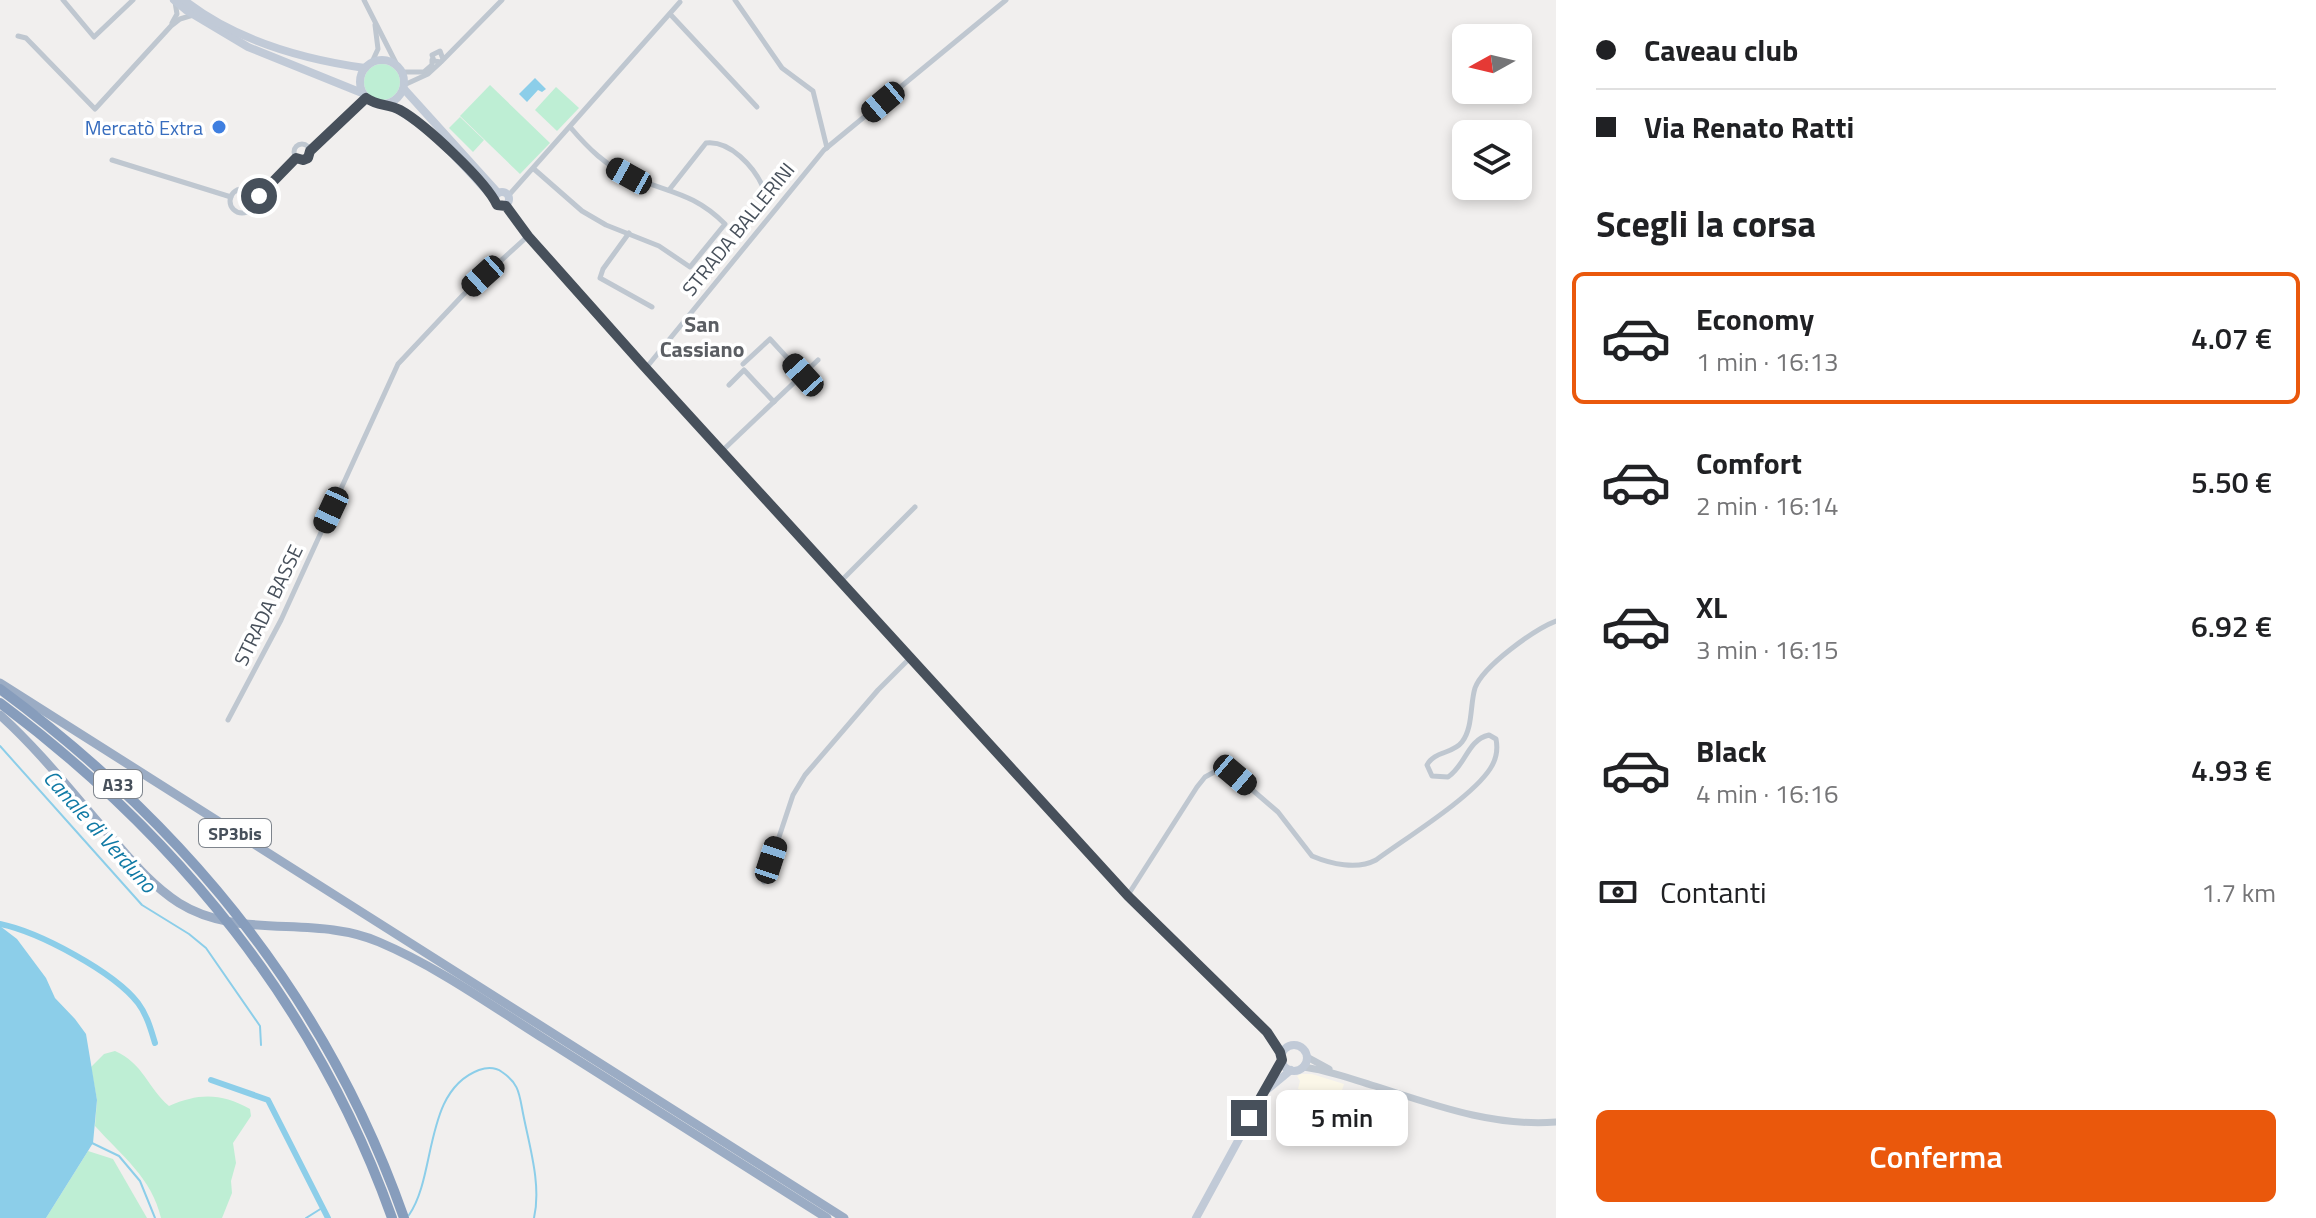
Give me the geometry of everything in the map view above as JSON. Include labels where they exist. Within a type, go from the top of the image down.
[{"type":"highway","name":"A33","points":[[0,686],[114,781],[172,838],[261,946],[327,1048],[362,1116],[404,1218]]},
{"type":"highway","name":"SP3bis","points":[[0,686],[844,1218]]},
{"type":"highway","name":"A33","points":[[0,703],[132,813],[195,881],[249,949],[315,1050],[362,1143],[392,1218]]},
{"type":"highway","points":[[0,715],[138,868],[161,890],[184,905],[207,916],[239,923],[317,927],[359,935],[397,951],[465,990],[827,1218]]},
{"type":"main road","points":[[175,0],[248,47],[364,95],[375,104],[388,104],[409,116],[496,196]]},
{"type":"main road","points":[[184,0],[221,25],[287,53],[368,65],[385,60],[399,68],[404,87],[496,196],[497,205],[507,201],[528,236],[1128,896],[1267,1032],[1289,1046],[1300,1047],[1307,1057],[1303,1067],[1291,1070],[1262,1095]]},
{"type":"main road","points":[[364,95],[360,80],[368,65]]},
{"type":"main road","points":[[388,104],[398,98],[404,87]]},
{"type":"main road","points":[[1267,1032],[1291,1070]]},
{"type":"main road","points":[[1196,1218],[1289,1046]]},
{"type":"street","points":[[63,0],[94,37],[131,1]]},
{"type":"street","points":[[171,26],[177,14],[175,0]]},
{"type":"street","points":[[364,0],[399,68],[424,72],[432,65],[434,52],[442,58]]},
{"type":"street","points":[[404,87],[428,74],[502,0]]},
{"type":"street","points":[[735,0],[782,68],[813,91],[827,148]]},
{"type":"street","name":"STRADA BALLERINI","points":[[646,368],[827,148],[1006,0]]},
{"type":"street","points":[[507,201],[680,2]]},
{"type":"street","points":[[670,14],[757,107]]},
{"type":"street","points":[[18,36],[27,39],[95,109],[171,26],[180,19],[194,15]]},
{"type":"street","points":[[368,65],[378,49],[372,16]]},
{"type":"street","points":[[432,59],[442,58]]},
{"type":"street","points":[[254,198],[244,189],[236,191],[231,197],[231,205],[240,212],[251,209],[254,198],[296,158],[306,159],[310,151],[364,95]]},
{"type":"street","points":[[534,169],[582,211],[606,225],[659,246],[690,267],[725,224],[709,207],[612,167],[571,128]]},
{"type":"street","points":[[669,190],[706,143],[712,142],[738,154],[763,187]]},
{"type":"street","points":[[296,158],[294,151],[298,145],[305,145],[310,151]]},
{"type":"street","points":[[112,160],[231,197]]},
{"type":"street","points":[[629,233],[600,278],[652,307]]},
{"type":"street","name":"STRADA BASSE","points":[[228,720],[281,620],[398,364],[463,295],[528,236]]},
{"type":"street","points":[[743,364],[770,339],[803,375]]},
{"type":"street","points":[[723,450],[818,360]]},
{"type":"street","points":[[729,385],[744,370],[774,402]]},
{"type":"street","points":[[842,580],[915,507]]},
{"type":"street","points":[[1128,896],[1197,787],[1209,774],[1218,770],[1235,775],[1278,812],[1312,856],[1351,866],[1376,860],[1464,795],[1492,767],[1497,749],[1496,739],[1489,735],[1474,742],[1461,764],[1448,777],[1432,776],[1427,765],[1431,758],[1463,741],[1476,685],[1482,675],[1538,630],[1556,621]]},
{"type":"street","points":[[764,882],[793,795],[805,775],[911,656]]},
{"type":"street","points":[[1307,1057],[1338,1074]]},
{"type":"street","points":[[1303,1067],[1338,1074],[1476,1117],[1512,1122],[1556,1122]]},
{"type":"shaded area","points":[[1312,1074],[1344,1084],[1338,1103],[1298,1089],[1300,1081],[1297,1076]]},
{"type":"green space","points":[[382,64],[394,70],[400,82],[394,94],[382,100],[370,94],[364,82],[370,70]]},
{"type":"green space","points":[[490,85],[550,143],[520,174],[460,116]]},
{"type":"green space","points":[[556,87],[579,108],[557,131],[535,110]]},
{"type":"green space","points":[[460,117],[484,140],[473,152],[449,128]]},
{"type":"green space","points":[[115,1051],[133,1062],[169,1106],[210,1097],[229,1100],[250,1109],[251,1116],[233,1143],[236,1163],[231,1181],[232,1193],[222,1218],[161,1218],[143,1179],[95,1126],[97,1100],[91,1067],[104,1054]]},
{"type":"green space","points":[[88,1151],[113,1159],[147,1218],[46,1218]]},
{"type":"water","points":[[535,78],[546,89],[542,92],[538,90],[527,102],[519,94]]},
{"type":"water","points":[[0,926],[17,939],[46,978],[55,998],[86,1034],[97,1100],[93,1143],[46,1218],[0,1218]]},
{"type":"waterway","name":"Canale di Verduno","points":[[0,746],[142,905],[206,948],[260,1026],[261,1045]]},
{"type":"waterway","name":"Canale di Verduno","points":[[0,924],[54,944],[112,979],[138,1003],[155,1043]]},
{"type":"waterway","points":[[409,1215],[418,1198],[434,1135],[448,1096],[461,1081],[479,1070],[491,1068],[511,1079],[520,1097],[535,1177],[534,1218]]},
{"type":"waterway","name":"Canale di Verduno","points":[[211,1080],[268,1100],[328,1218]]},
{"type":"waterway","points":[[92,1143],[119,1156],[140,1181],[155,1218]]},
{"type":"waterway","points":[[306,1218],[322,1208]]},
{"type":"place","name":"Mercatò Extra","points":[[219,127]]},
{"type":"district","name":"San Cassiano","points":[[702,336]]},
{"type":"route","points":[[259,196],[296,158],[308,158],[310,151],[366,98],[375,104],[388,104],[401,111],[436,138],[497,205],[506,206],[528,236],[642,364],[1128,896],[1267,1032],[1282,1060],[1249,1118]]}]
